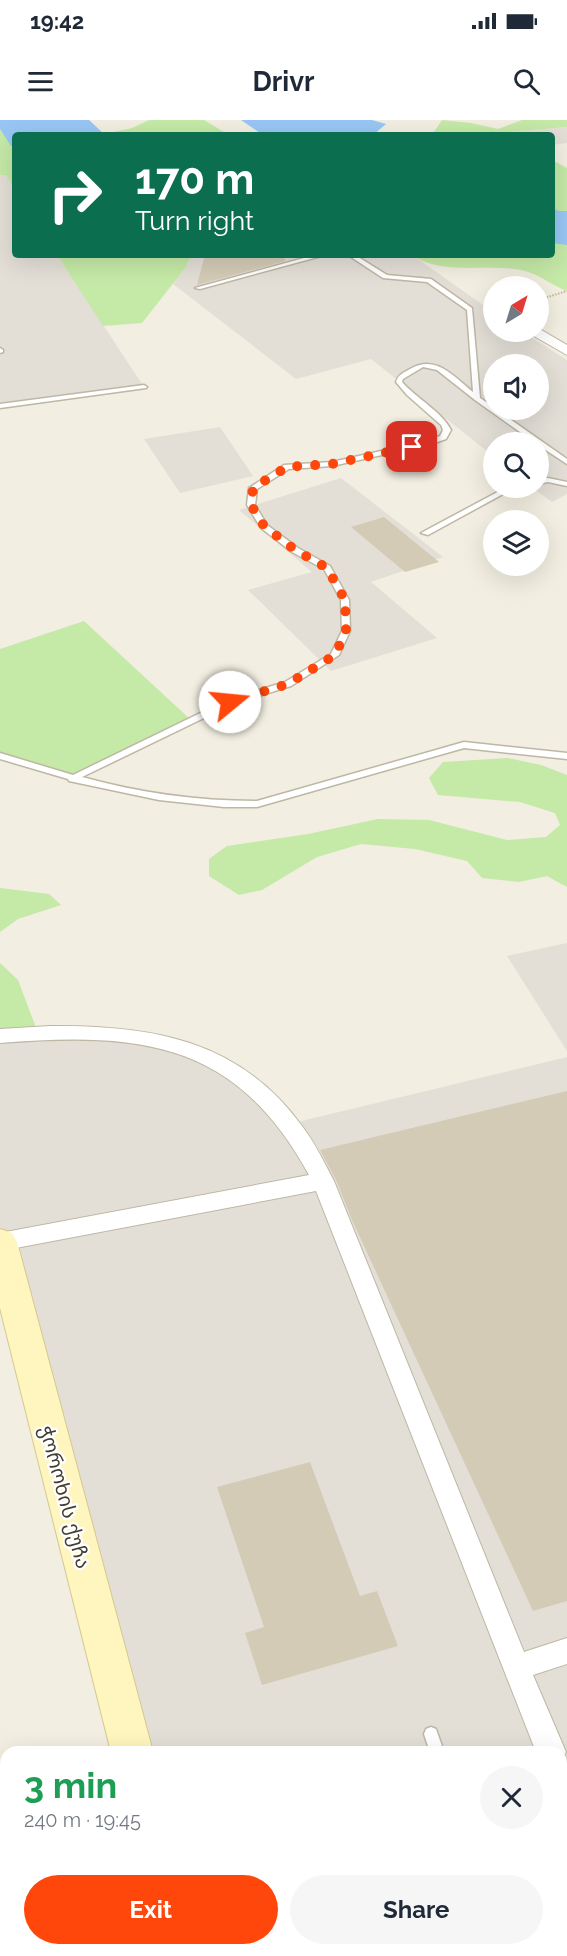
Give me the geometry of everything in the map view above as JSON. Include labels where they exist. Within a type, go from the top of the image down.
[{"type":"street","points":[[549,340],[567,351]]},
{"type":"street","points":[[0,1036],[38,1033],[123,1036],[164,1042],[207,1056],[247,1084],[289,1124],[323,1181],[549,1746]]},
{"type":"street","points":[[0,1242],[323,1181]]},
{"type":"street","name":"ჭოროხის ქუჩა","points":[[0,1242],[130,1746]]},
{"type":"street","points":[[516,1667],[567,1651]]},
{"type":"lane","points":[[198,288],[311,258]]},
{"type":"lane","points":[[356,258],[389,278],[429,280],[470,309],[477,399]]},
{"type":"lane","points":[[72,779],[230,702],[288,684],[335,655],[346,631],[345,600],[327,568],[295,550],[264,526],[251,505],[253,488],[287,467],[332,464],[432,442],[443,437],[447,430],[444,424],[409,394],[399,382],[400,378],[422,365],[439,368],[477,399],[567,462]]},
{"type":"lane","points":[[0,406],[144,387]]},
{"type":"lane","points":[[549,480],[567,484]]},
{"type":"lane","points":[[425,532],[491,498]]},
{"type":"lane","points":[[0,756],[72,779],[185,802],[222,805],[257,804],[464,744],[567,756]]},
{"type":"lane","points":[[431,1734],[435,1746]]},
{"type":"path","points":[[549,297],[567,291]]},
{"type":"shaded area","points":[[567,127],[567,143],[555,145],[555,132],[506,132]]},
{"type":"shaded area","points":[[0,175],[6,175],[12,185],[12,258],[59,258],[144,387],[0,406]]},
{"type":"shaded area","points":[[190,258],[416,258],[483,305],[483,342],[539,342],[567,360],[567,494],[552,502],[547,498],[549,498],[549,432],[483,432],[483,448],[371,359],[296,379],[173,284]]},
{"type":"shaded area","points":[[220,427],[253,476],[180,493],[144,439]]},
{"type":"shaded area","points":[[341,478],[443,557],[371,582],[437,638],[331,671],[248,590],[312,572],[239,510]]},
{"type":"shaded area","points":[[567,943],[567,1051],[507,956]]},
{"type":"shaded area","points":[[75,1033],[207,1056],[289,1124],[567,1057],[567,1746],[130,1746],[0,1242],[0,1036]]},
{"type":"green space","points":[[149,120],[204,120],[224,132],[114,132],[132,128]]},
{"type":"green space","points":[[442,120],[498,129],[522,120],[567,120],[567,127],[507,132],[434,132]]},
{"type":"green space","points":[[0,129],[12,145],[12,185],[6,175],[0,175]]},
{"type":"green space","points":[[555,162],[567,168],[567,291],[549,282],[549,276],[538,276],[525,271],[438,266],[417,258],[555,258]]},
{"type":"green space","points":[[59,258],[190,258],[186,267],[142,323],[103,326]]},
{"type":"green space","points":[[84,621],[192,721],[72,779],[0,756],[0,649]]},
{"type":"green space","points":[[508,758],[541,765],[567,775],[567,887],[547,876],[519,882],[482,878],[467,861],[415,849],[361,844],[317,857],[262,890],[239,895],[209,876],[209,859],[227,846],[308,834],[378,819],[429,820],[507,840],[546,837],[560,825],[555,813],[520,802],[438,795],[429,778],[443,762]]},
{"type":"green space","points":[[0,888],[49,894],[61,905],[18,919],[0,932]]},
{"type":"green space","points":[[0,963],[18,980],[38,1033],[0,1036]]},
{"type":"water","points":[[0,120],[89,120],[102,132],[12,132],[11,146],[0,129]]},
{"type":"water","points":[[241,120],[372,120],[386,124],[377,132],[259,132]]},
{"type":"water","points":[[555,209],[567,211],[567,245],[555,243]]},
{"type":"building","points":[[204,258],[284,258],[285,261],[197,285]]},
{"type":"building","points":[[384,517],[439,562],[405,572],[351,527]]},
{"type":"building","points":[[567,1091],[567,1601],[533,1611],[352,1220],[336,1180],[320,1150]]},
{"type":"building","points":[[310,1462],[360,1596],[377,1591],[398,1646],[262,1685],[245,1633],[264,1627],[217,1487]]},
{"type":"route","points":[[230,702],[288,684],[335,655],[346,631],[345,600],[327,568],[295,550],[264,526],[251,505],[253,488],[287,467],[332,464],[412,447]]}]
